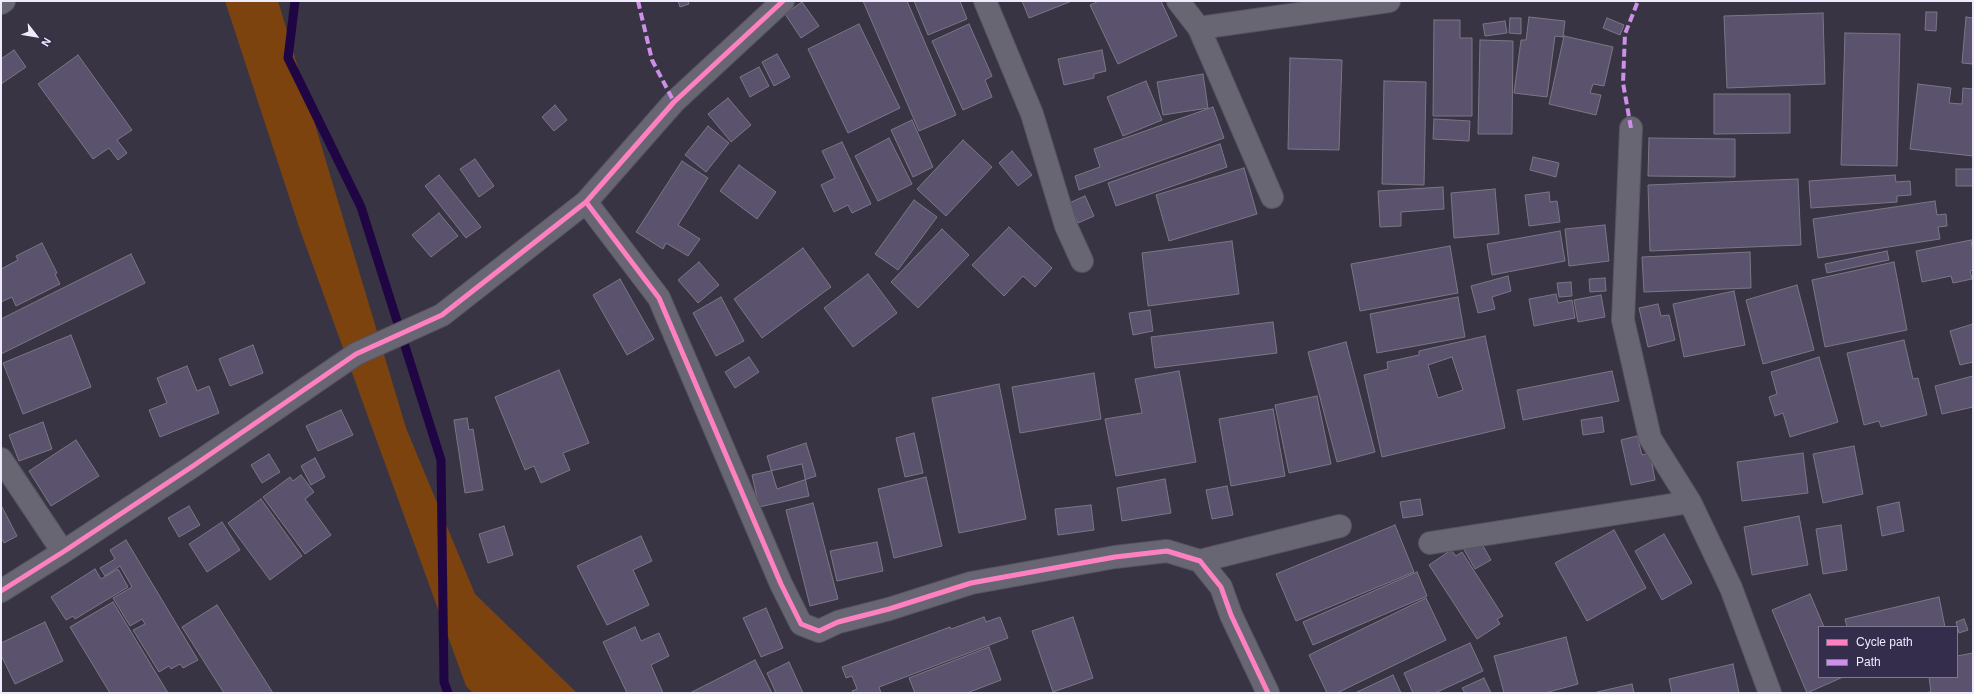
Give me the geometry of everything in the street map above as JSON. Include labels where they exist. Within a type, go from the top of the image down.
[{"type":"street","points":[[1,591],[63,552],[356,354],[442,314],[586,202],[674,102],[783,1]]},
{"type":"street","points":[[985,1],[1032,114],[1066,226],[1082,261]]},
{"type":"street","points":[[1178,1],[1199,28],[1272,197]]},
{"type":"street","points":[[1199,28],[1389,1]]},
{"type":"street","points":[[1631,128],[1623,320],[1650,438],[1690,502],[1730,588],[1770,693]]},
{"type":"street","points":[[586,202],[659,298],[781,584],[801,624],[819,631],[838,622],[889,609],[971,583],[1115,557],[1166,551],[1200,561],[1340,526]]},
{"type":"street","points":[[1,459],[63,552]]},
{"type":"street","points":[[1430,543],[1690,502]]},
{"type":"street","points":[[1200,561],[1221,587],[1231,615],[1268,693]]},
{"type":"shaded area","points":[[225,1],[278,1],[406,428],[475,594],[577,693],[473,693],[466,686],[299,227]]},
{"type":"building","points":[[678,1],[688,1],[689,4],[680,7]]},
{"type":"building","points":[[863,1],[907,1],[956,115],[919,131]]},
{"type":"building","points":[[914,1],[960,1],[967,19],[928,35]]},
{"type":"building","points":[[1022,1],[1072,1],[1029,18]]},
{"type":"building","points":[[1099,1],[1161,1],[1177,36],[1118,64],[1090,5]]},
{"type":"building","points":[[802,2],[819,26],[801,38],[785,14]]},
{"type":"building","points":[[1926,12],[1937,12],[1936,31],[1925,30]]},
{"type":"building","points":[[1823,13],[1825,84],[1727,88],[1724,16]]},
{"type":"building","points":[[1529,17],[1565,21],[1563,37],[1555,36],[1547,97],[1514,93],[1521,40],[1526,40]]},
{"type":"building","points":[[1966,17],[1973,18],[1973,64],[1962,63]]},
{"type":"building","points":[[1510,18],[1521,18],[1521,34],[1509,33]]},
{"type":"building","points":[[1607,18],[1624,25],[1620,35],[1603,28]]},
{"type":"building","points":[[1434,20],[1460,20],[1460,38],[1472,38],[1472,116],[1433,116]]},
{"type":"building","points":[[1505,21],[1507,33],[1485,36],[1483,24]]},
{"type":"building","points":[[859,24],[900,108],[848,133],[808,49]]},
{"type":"building","points":[[969,24],[992,76],[985,80],[992,97],[963,110],[932,41]]},
{"type":"building","points":[[1845,33],[1900,34],[1897,166],[1841,165]]},
{"type":"building","points":[[1564,36],[1613,47],[1604,86],[1593,84],[1590,93],[1601,95],[1596,115],[1549,104]]},
{"type":"building","points":[[1480,40],[1513,41],[1512,134],[1478,134]]},
{"type":"building","points":[[14,50],[26,67],[1,84],[1,59]]},
{"type":"building","points":[[1102,50],[1106,71],[1094,74],[1094,78],[1064,85],[1058,59]]},
{"type":"building","points":[[777,54],[790,77],[774,86],[762,62]]},
{"type":"building","points":[[78,55],[132,130],[117,140],[127,153],[118,160],[109,148],[93,159],[38,84]]},
{"type":"building","points":[[1290,58],[1342,60],[1339,150],[1288,149]]},
{"type":"building","points":[[759,67],[769,86],[750,97],[740,77]]},
{"type":"building","points":[[1203,74],[1208,108],[1163,115],[1157,82]]},
{"type":"building","points":[[1146,81],[1162,120],[1123,136],[1107,97]]},
{"type":"building","points":[[1384,81],[1426,82],[1424,185],[1382,184]]},
{"type":"building","points":[[1918,84],[1951,88],[1949,103],[1962,104],[1963,88],[1973,89],[1973,156],[1910,149]]},
{"type":"building","points":[[1714,94],[1790,94],[1790,133],[1714,134]]},
{"type":"building","points":[[728,98],[751,125],[731,142],[708,114]]},
{"type":"building","points":[[555,105],[567,120],[554,131],[542,117]]},
{"type":"building","points":[[1213,107],[1224,138],[1079,190],[1075,176],[1100,167],[1094,149]]},
{"type":"building","points":[[1434,119],[1470,121],[1469,141],[1433,139]]},
{"type":"building","points":[[912,120],[933,167],[913,177],[891,130]]},
{"type":"building","points":[[708,126],[729,143],[706,172],[685,155]]},
{"type":"building","points":[[889,138],[912,184],[878,201],[855,156]]},
{"type":"building","points":[[1649,138],[1735,139],[1735,177],[1648,176]]},
{"type":"building","points":[[963,140],[992,167],[946,216],[917,189]]},
{"type":"building","points":[[842,142],[871,204],[852,213],[848,205],[834,212],[821,185],[835,178],[822,151]]},
{"type":"building","points":[[1220,144],[1227,167],[1116,206],[1108,183]]},
{"type":"building","points":[[1012,151],[1032,175],[1018,186],[999,163]]},
{"type":"building","points":[[1533,157],[1559,163],[1556,177],[1530,170]]},
{"type":"building","points":[[475,159],[494,186],[479,197],[460,169]]},
{"type":"building","points":[[682,161],[708,178],[678,225],[700,239],[688,256],[666,243],[663,249],[636,232]]},
{"type":"building","points":[[739,165],[776,192],[757,219],[720,191]]},
{"type":"building","points":[[1244,168],[1257,214],[1169,241],[1156,195]]},
{"type":"building","points":[[1956,169],[1973,169],[1973,186],[1956,186]]},
{"type":"building","points":[[439,175],[481,227],[466,238],[425,186]]},
{"type":"building","points":[[1895,175],[1896,182],[1910,181],[1911,195],[1897,196],[1897,202],[1811,208],[1809,181]]},
{"type":"building","points":[[1798,179],[1801,245],[1650,251],[1648,185]]},
{"type":"building","points":[[1443,187],[1444,209],[1401,212],[1401,226],[1380,227],[1378,191]]},
{"type":"building","points":[[1495,189],[1499,234],[1454,238],[1451,193]]},
{"type":"building","points":[[1549,192],[1550,202],[1557,201],[1560,222],[1529,226],[1525,195]]},
{"type":"building","points":[[1085,196],[1094,216],[1078,223],[1069,203]]},
{"type":"building","points":[[914,200],[937,217],[898,270],[875,254]]},
{"type":"building","points":[[1935,201],[1937,215],[1946,214],[1947,226],[1938,227],[1940,239],[1818,258],[1813,219]]},
{"type":"building","points":[[439,213],[458,236],[431,257],[412,235]]},
{"type":"building","points":[[1605,225],[1609,261],[1569,266],[1565,229]]},
{"type":"building","points":[[1009,227],[1052,268],[1035,287],[1023,276],[1004,296],[972,265]]},
{"type":"building","points":[[942,229],[969,255],[918,308],[891,282]]},
{"type":"building","points":[[1560,231],[1565,261],[1492,275],[1487,244]]},
{"type":"building","points":[[1971,240],[1973,270],[1970,271],[1972,279],[1953,283],[1951,276],[1922,282],[1916,251]]},
{"type":"building","points":[[1232,241],[1239,294],[1148,306],[1142,253]]},
{"type":"building","points":[[42,243],[57,273],[55,274],[60,284],[16,306],[12,297],[1,302],[1,269],[18,260],[16,256]]},
{"type":"building","points":[[1450,246],[1458,293],[1360,311],[1351,264]]},
{"type":"building","points":[[803,248],[831,287],[762,338],[734,299]]},
{"type":"building","points":[[1887,251],[1889,260],[1827,273],[1825,264]]},
{"type":"building","points":[[1750,252],[1751,288],[1644,292],[1642,257]]},
{"type":"building","points":[[131,254],[145,283],[1,354],[1,319]]},
{"type":"building","points":[[699,262],[719,285],[698,303],[678,280]]},
{"type":"building","points":[[1894,262],[1907,330],[1825,347],[1812,280]]},
{"type":"building","points":[[868,274],[897,313],[853,347],[824,308]]},
{"type":"building","points":[[1508,276],[1511,291],[1492,297],[1495,309],[1478,313],[1471,286]]},
{"type":"building","points":[[1605,278],[1606,291],[1590,292],[1589,279]]},
{"type":"building","points":[[620,279],[654,339],[627,355],[593,295]]},
{"type":"building","points":[[1571,282],[1572,296],[1559,297],[1557,283]]},
{"type":"building","points":[[1797,285],[1814,350],[1763,364],[1746,300]]},
{"type":"building","points":[[1734,291],[1745,345],[1684,357],[1673,304]]},
{"type":"building","points":[[1556,294],[1558,303],[1572,300],[1575,318],[1534,326],[1529,299]]},
{"type":"building","points":[[1601,295],[1605,317],[1578,322],[1574,300]]},
{"type":"building","points":[[721,297],[744,341],[716,356],[693,313]]},
{"type":"building","points":[[1458,297],[1465,337],[1377,353],[1370,314]]},
{"type":"building","points":[[1658,304],[1661,316],[1669,315],[1675,340],[1648,347],[1639,308]]},
{"type":"building","points":[[1150,310],[1153,331],[1133,335],[1129,313]]},
{"type":"building","points":[[1273,322],[1277,353],[1155,368],[1151,337]]},
{"type":"building","points":[[1973,324],[1973,362],[1960,365],[1950,331]]},
{"type":"building","points":[[71,335],[91,387],[23,414],[3,363]]},
{"type":"building","points":[[1485,336],[1505,428],[1382,457],[1364,375],[1388,369],[1387,362],[1419,355],[1419,351]],"holes":[[[1452,357],[1463,390],[1438,398],[1428,365]]]},
{"type":"building","points":[[1904,340],[1913,379],[1918,378],[1927,415],[1881,427],[1879,421],[1864,425],[1847,353]]},
{"type":"building","points":[[1346,342],[1375,452],[1337,462],[1308,352]]},
{"type":"building","points":[[253,345],[263,373],[230,386],[219,359]]},
{"type":"building","points":[[749,357],[759,372],[735,388],[725,372]]},
{"type":"building","points":[[1819,357],[1838,422],[1790,437],[1783,413],[1775,416],[1769,397],[1777,394],[1771,372]]},
{"type":"building","points":[[187,366],[197,391],[209,386],[219,413],[160,437],[149,410],[167,403],[157,378]]},
{"type":"building","points":[[559,370],[589,443],[563,453],[570,470],[541,483],[534,466],[525,470],[495,397]]},
{"type":"building","points":[[1179,371],[1196,462],[1116,476],[1105,419],[1142,413],[1135,379]]},
{"type":"building","points":[[1612,371],[1619,401],[1523,420],[1517,390]]},
{"type":"building","points":[[1094,373],[1101,419],[1020,433],[1012,387]]},
{"type":"building","points":[[1973,376],[1973,407],[1942,414],[1935,386]]},
{"type":"building","points":[[999,384],[1026,519],[959,533],[932,398]]},
{"type":"building","points":[[1317,396],[1331,464],[1289,473],[1275,405]]},
{"type":"building","points":[[1273,409],[1285,476],[1231,486],[1219,419]]},
{"type":"building","points":[[341,410],[353,435],[318,451],[306,426]]},
{"type":"building","points":[[1602,417],[1604,432],[1583,435],[1581,420]]},
{"type":"building","points":[[467,418],[469,430],[473,429],[483,490],[465,493],[454,420]]},
{"type":"building","points":[[43,422],[52,449],[19,461],[9,435]]},
{"type":"building","points":[[914,433],[923,473],[905,477],[896,438]]},
{"type":"building","points":[[1637,436],[1642,455],[1650,453],[1655,480],[1631,485],[1621,440]]},
{"type":"building","points":[[76,440],[99,476],[51,506],[29,471]]},
{"type":"building","points":[[806,443],[816,476],[777,489],[767,456]]},
{"type":"building","points":[[1854,446],[1863,494],[1823,503],[1813,454]]},
{"type":"building","points":[[1803,453],[1808,493],[1742,501],[1737,462]]},
{"type":"building","points":[[269,454],[280,472],[262,483],[251,465]]},
{"type":"building","points":[[315,458],[325,477],[311,485],[301,466]]},
{"type":"building","points":[[802,464],[809,496],[759,507],[752,475]]},
{"type":"building","points":[[301,475],[314,492],[305,499],[331,535],[305,554],[263,497],[290,477],[293,481]]},
{"type":"building","points":[[926,477],[942,546],[894,558],[878,489]]},
{"type":"building","points":[[1165,479],[1171,513],[1122,521],[1117,488]]},
{"type":"building","points":[[1227,486],[1233,515],[1212,519],[1206,490]]},
{"type":"building","points":[[261,499],[302,556],[270,580],[228,523]]},
{"type":"building","points":[[1420,499],[1423,515],[1403,518],[1400,502]]},
{"type":"building","points":[[1899,502],[1904,531],[1882,536],[1877,507]]},
{"type":"building","points":[[813,503],[838,599],[810,606],[786,510]]},
{"type":"building","points":[[1,505],[17,536],[4,543],[1,537]]},
{"type":"building","points":[[1091,505],[1094,530],[1058,535],[1055,509]]},
{"type":"building","points":[[189,506],[200,525],[179,537],[168,518]]},
{"type":"building","points":[[1799,516],[1808,565],[1752,575],[1744,527]]},
{"type":"building","points":[[222,522],[240,550],[207,572],[189,544]]},
{"type":"building","points":[[1395,525],[1414,572],[1296,621],[1276,574]]},
{"type":"building","points":[[1841,525],[1847,570],[1823,574],[1816,529]]},
{"type":"building","points":[[504,526],[513,555],[488,563],[479,534]]},
{"type":"building","points":[[1614,530],[1646,588],[1587,621],[1555,563]]},
{"type":"building","points":[[1664,534],[1692,583],[1662,600],[1635,551]]},
{"type":"building","points":[[641,536],[652,561],[633,570],[649,605],[607,625],[577,566]]},
{"type":"building","points":[[1478,537],[1491,560],[1475,569],[1462,546]]},
{"type":"building","points":[[126,540],[198,660],[183,668],[180,664],[171,669],[169,666],[159,672],[133,630],[145,624],[142,619],[130,626],[113,598],[132,587],[120,566],[105,576],[100,568],[115,559],[110,550]]},
{"type":"building","points":[[877,542],[883,571],[837,581],[830,551]]},
{"type":"building","points":[[1451,550],[1456,556],[1462,552],[1503,616],[1497,619],[1500,624],[1477,639],[1429,565]]},
{"type":"building","points":[[95,569],[101,579],[118,569],[128,587],[75,619],[73,616],[66,620],[51,597]]},
{"type":"building","points":[[1417,572],[1427,596],[1313,645],[1303,622]]},
{"type":"building","points":[[1810,594],[1824,626],[1818,626],[1818,678],[1841,678],[1807,693],[1772,610]]},
{"type":"building","points":[[1939,597],[1945,626],[1847,626],[1845,619]]},
{"type":"building","points":[[1426,598],[1446,640],[1337,693],[1327,693],[1309,655]]},
{"type":"building","points":[[113,602],[168,693],[110,693],[70,627]]},
{"type":"building","points":[[217,605],[273,693],[224,693],[182,627]]},
{"type":"building","points":[[766,608],[783,648],[761,657],[743,618]]},
{"type":"building","points":[[984,617],[986,622],[1000,617],[1008,638],[879,687],[881,693],[853,693],[852,691],[857,689],[852,676],[846,678],[842,667],[950,627],[951,629]]},
{"type":"building","points":[[1073,617],[1093,678],[1053,692],[1032,631]]},
{"type":"building","points":[[1964,619],[1968,630],[1959,633],[1956,622]]},
{"type":"building","points":[[45,622],[63,661],[15,684],[1,655],[1,643]]},
{"type":"building","points":[[635,627],[641,641],[659,633],[669,656],[651,665],[663,693],[627,693],[603,642]]},
{"type":"building","points":[[1566,637],[1578,684],[1545,693],[1504,693],[1494,656]]},
{"type":"building","points":[[1470,643],[1483,671],[1435,693],[1413,693],[1404,673]]},
{"type":"building","points":[[989,647],[1001,680],[967,693],[915,693],[909,678]]},
{"type":"building","points":[[1973,653],[1973,693],[1921,693],[1931,692],[1929,678],[1958,678],[1958,656]]},
{"type":"building","points":[[755,660],[772,693],[690,693]]},
{"type":"building","points":[[789,662],[803,693],[776,693],[767,673]]},
{"type":"building","points":[[1733,664],[1739,693],[1672,693],[1669,679]]},
{"type":"building","points":[[1393,675],[1401,693],[1355,693]]},
{"type":"building","points":[[1484,678],[1491,693],[1465,693],[1462,688]]},
{"type":"building","points":[[1632,684],[1634,693],[1593,693]]},
{"type":"waterway","points":[[295,1],[288,58],[361,207],[441,460],[444,682],[448,693]]},
{"type":"marked path","points":[[638,1],[652,60],[674,102]]},
{"type":"marked path","points":[[1631,128],[1623,83],[1625,34],[1638,1]]},
{"type":"cycle path","points":[[1,591],[193,466],[356,354],[442,315],[586,202],[674,102],[783,1]]},
{"type":"cycle path","points":[[586,202],[659,298],[781,584],[801,624],[819,631],[838,622],[889,609],[971,583],[1115,557],[1167,551],[1200,561],[1221,587],[1231,615],[1268,693]]}]
